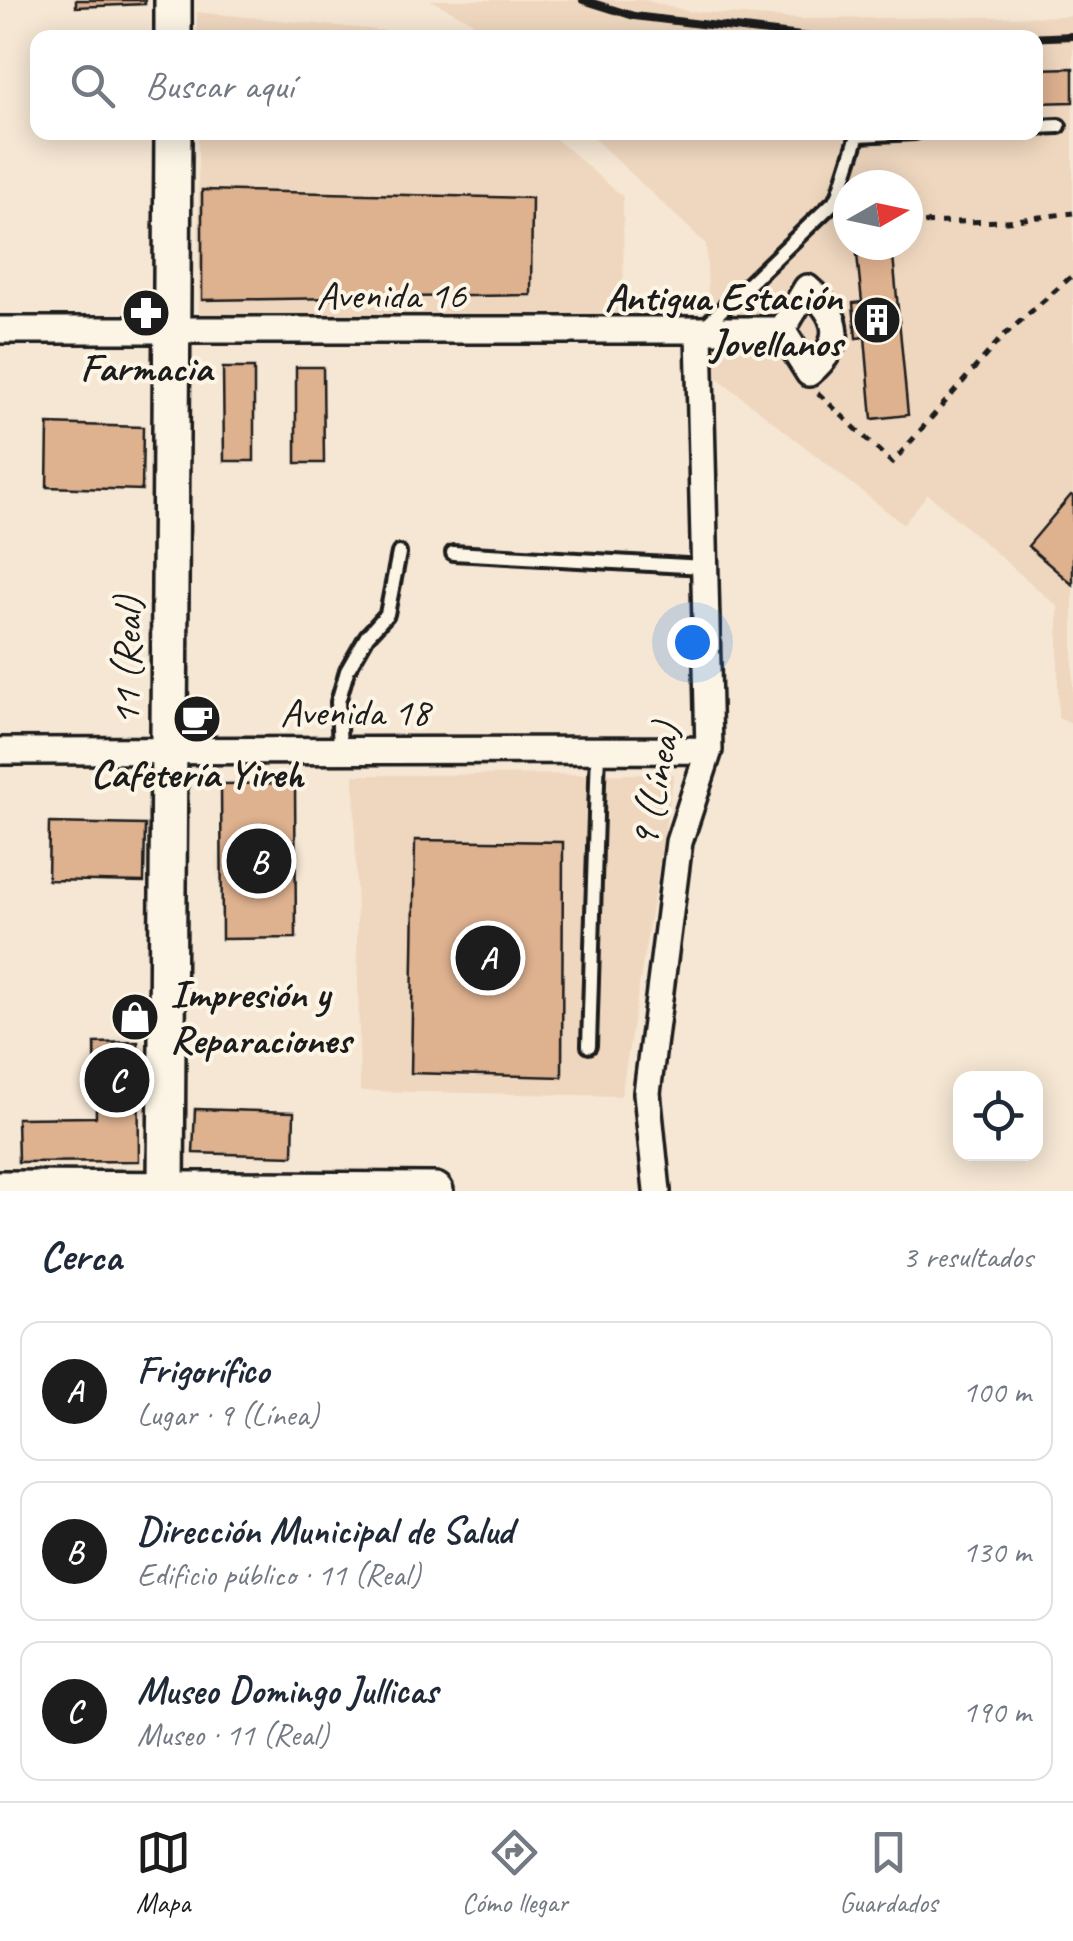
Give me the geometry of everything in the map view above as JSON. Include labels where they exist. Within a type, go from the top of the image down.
[{"type":"main road","points":[[174,0],[174,30]]},
{"type":"main road","name":"11 (Real)","points":[[166,1190],[173,140]]},
{"type":"main road","points":[[0,1190],[435,1191]]},
{"type":"street","points":[[807,288],[827,305],[836,330],[830,355],[809,372],[782,330],[807,288]]},
{"type":"street","name":"Avenida 16","points":[[0,330],[782,330]]},
{"type":"street","name":"9 (Línea)","points":[[657,1191],[650,1074],[679,842],[709,750],[699,331]]},
{"type":"street","name":"Avenida 18","points":[[0,751],[168,747],[340,751],[709,750]]},
{"type":"lane","points":[[1043,127],[1060,126]]},
{"type":"lane","points":[[699,331],[838,198],[856,140]]},
{"type":"lane","points":[[340,751],[338,702],[347,670],[367,636],[387,614],[399,553]]},
{"type":"lane","points":[[453,553],[704,567]]},
{"type":"lane","points":[[588,1046],[598,749]]},
{"type":"path","points":[[923,223],[1008,221],[1073,213]]},
{"type":"path","points":[[809,372],[814,388],[828,405],[892,464],[1001,338],[1073,275]]},
{"type":"shaded area","points":[[430,0],[644,0],[688,11],[800,19],[1073,16],[1073,725],[1058,718],[1058,607],[928,494],[903,524],[711,373],[706,244],[595,140],[1043,140],[1043,30],[481,30]]},
{"type":"shaded area","points":[[197,12],[378,30],[197,30]]},
{"type":"shaded area","points":[[198,140],[557,140],[623,197],[624,315],[199,320]]},
{"type":"shaded area","points":[[674,774],[621,1096],[360,1091],[354,775]]},
{"type":"building","points":[[76,0],[145,0],[145,4],[76,7]]},
{"type":"building","points":[[1073,68],[1073,102],[1043,103],[1043,69]]},
{"type":"building","points":[[202,190],[532,198],[531,295],[202,300]]},
{"type":"building","name":"Antigua Estación Jovellanos","points":[[858,260],[893,260],[908,415],[872,419],[865,337],[856,338],[853,303],[862,302]]},
{"type":"building","points":[[296,367],[323,367],[324,463],[296,463]]},
{"type":"building","points":[[223,368],[254,368],[254,461],[224,461]]},
{"type":"building","points":[[48,424],[143,427],[142,490],[47,487]]},
{"type":"building","points":[[1073,496],[1073,585],[1028,546]]},
{"type":"building","points":[[295,783],[296,938],[222,939],[221,784]]},
{"type":"building","points":[[49,823],[145,825],[144,882],[48,880]]},
{"type":"building","points":[[415,840],[563,842],[562,1077],[411,1073]]},
{"type":"building","points":[[138,1042],[139,1161],[18,1162],[17,1118],[96,1117],[95,1043]]},
{"type":"building","points":[[195,1109],[294,1112],[293,1156],[193,1153]]},
{"type":"railway","points":[[583,0],[634,16],[751,30]]},
{"type":"railway","points":[[1043,37],[1073,36]]},
{"type":"place","name":"Farmacia","points":[[146,313]]},
{"type":"place","name":"Antigua Estación Jovellanos","points":[[877,320]]},
{"type":"place","name":"Cafetería Yireh","points":[[197,719]]},
{"type":"place","name":"Dirección Municipal de Salud","points":[[259,861]]},
{"type":"place","name":"Frigorífico","points":[[488,958]]},
{"type":"place","name":"Impresión y Reparaciones","points":[[135,1017]]},
{"type":"place","name":"Museo Domingo Jullicas","points":[[117,1080]]}]
